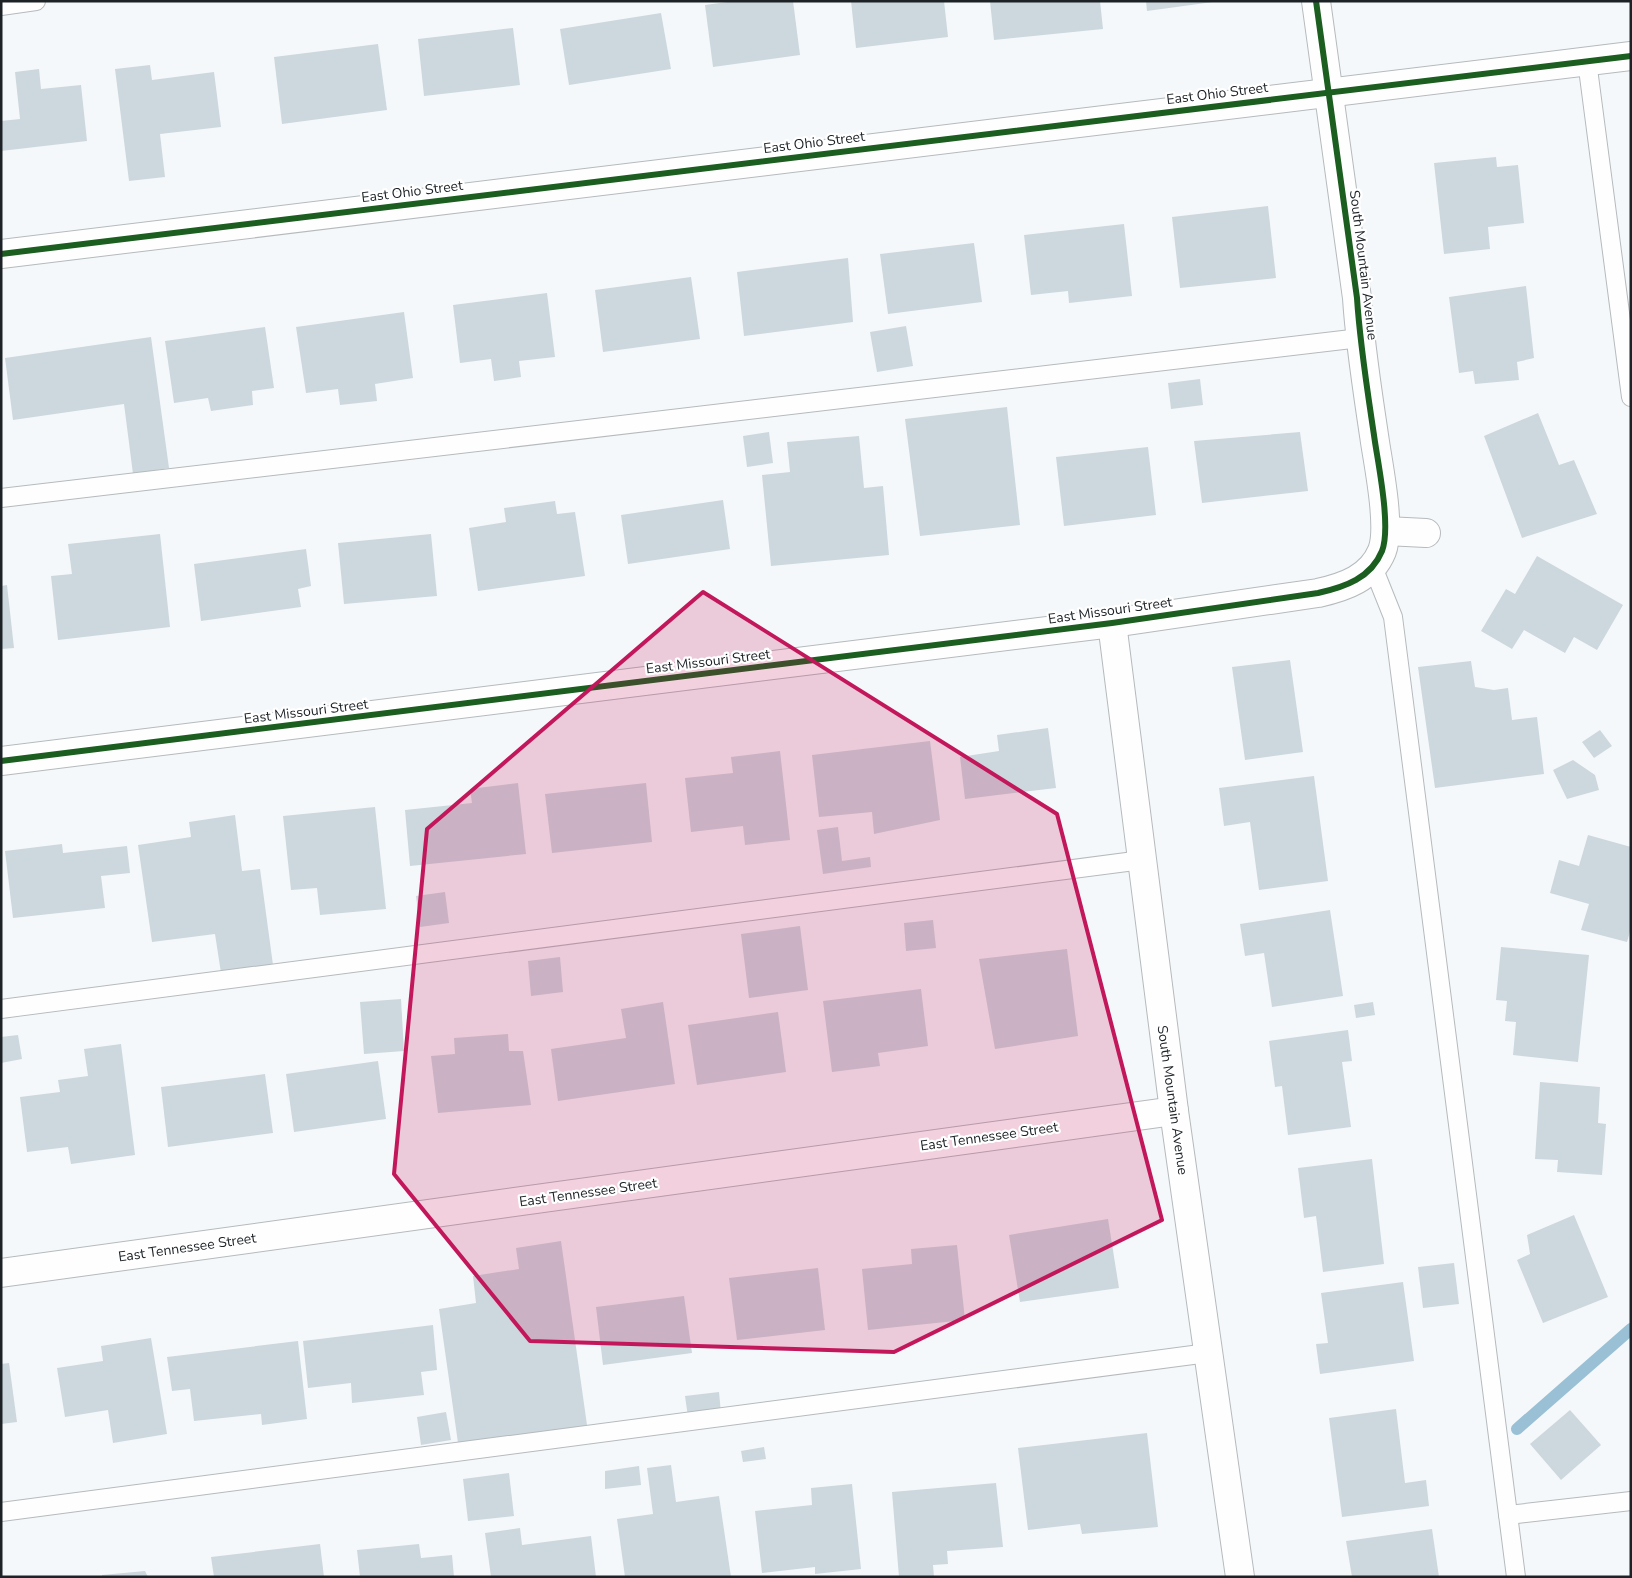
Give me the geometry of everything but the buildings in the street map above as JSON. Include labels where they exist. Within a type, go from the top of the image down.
[{"type":"street","name":"South Mountain Avenue","points":[[1316,1],[1386,531]]},
{"type":"street","name":"East Ohio Street","points":[[1,254],[1631,56]]},
{"type":"street","points":[[1386,531],[1426,533]]},
{"type":"street","name":"East Missouri Street","points":[[1,761],[1112,623],[1318,593],[1334,590],[1356,581],[1372,567],[1382,550],[1386,531]]},
{"type":"street","name":"South Mountain Avenue","points":[[1112,623],[1174,1111],[1240,1577]]},
{"type":"street","name":"East Tennessee Street","points":[[1,1273],[1174,1111]]},
{"type":"lane","points":[[1,6],[36,1]]},
{"type":"lane","points":[[1587,60],[1631,397]]},
{"type":"lane","points":[[1,498],[1360,338]]},
{"type":"lane","points":[[1372,567],[1393,617],[1516,1577]]},
{"type":"lane","points":[[1,1009],[1142,860]]},
{"type":"lane","points":[[1,1512],[1208,1353]]},
{"type":"lane","points":[[1508,1515],[1631,1501]]},
{"type":"highlighted area","points":[[703,592],[1057,814],[1162,1220],[894,1352],[530,1341],[394,1174],[427,829]]},
{"type":"waterway","points":[[1517,1429],[1631,1329]]},
{"type":"cycle path","points":[[1,761],[1112,623],[1318,593],[1338,588],[1356,580],[1371,568],[1382,551],[1385,513],[1316,1]]},
{"type":"cycle path","points":[[1,254],[1631,56]]}]
